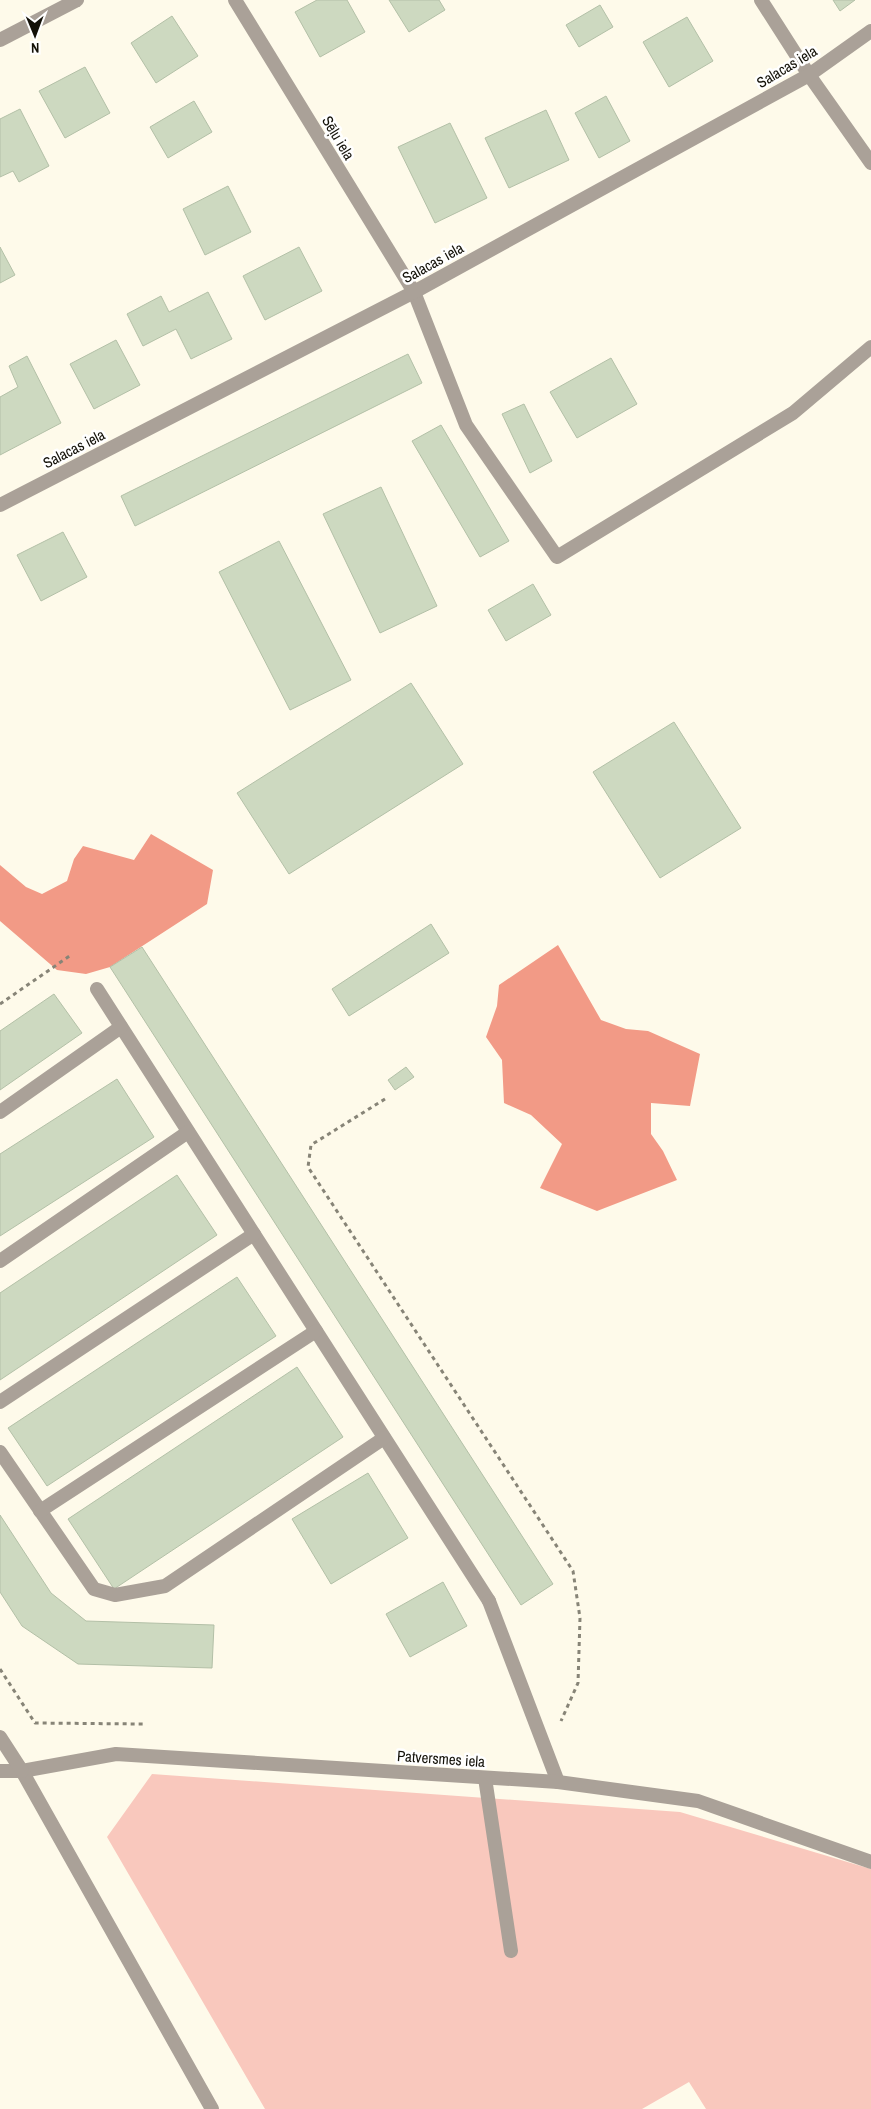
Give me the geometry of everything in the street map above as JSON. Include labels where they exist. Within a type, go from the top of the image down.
[{"type":"street","points":[[0,40],[77,0]]},
{"type":"street","name":"Sēļu iela","points":[[235,0],[414,292],[466,425],[557,557],[793,413],[871,347]]},
{"type":"street","points":[[761,0],[809,75],[871,163]]},
{"type":"street","name":"Salacas iela","points":[[0,505],[414,292],[809,75],[871,31]]},
{"type":"street","points":[[97,989],[488,1601],[558,1782]]},
{"type":"street","points":[[0,1112],[121,1027]]},
{"type":"street","points":[[0,1261],[188,1132]]},
{"type":"street","points":[[0,1402],[254,1234]]},
{"type":"street","points":[[40,1511],[316,1331]]},
{"type":"street","points":[[0,1452],[94,1589],[115,1595],[166,1586],[384,1438]]},
{"type":"street","points":[[0,1737],[22,1772],[212,2109]]},
{"type":"street","name":"Patversmes iela","points":[[0,1771],[22,1772],[116,1754],[558,1782],[698,1801],[871,1862]]},
{"type":"street","points":[[486,1778],[511,1951]]},
{"type":"path","points":[[0,1004],[71,955]]},
{"type":"path","points":[[385,1099],[311,1146],[308,1167],[573,1571],[580,1618],[578,1683],[547,1753]]},
{"type":"path","points":[[0,1669],[35,1723],[143,1724]]},
{"type":"shaded area","points":[[151,834],[213,870],[207,904],[110,967],[86,974],[57,970],[0,921],[0,865],[26,887],[42,894],[67,881],[74,859],[83,846],[134,860]]},
{"type":"shaded area","points":[[558,945],[601,1020],[626,1029],[648,1031],[700,1054],[690,1106],[651,1103],[651,1134],[663,1151],[677,1180],[597,1211],[540,1188],[562,1144],[531,1115],[504,1103],[502,1060],[486,1037],[497,1006],[499,985]]},
{"type":"shaded area","points":[[152,1774],[680,1812],[871,1869],[871,2109],[706,2109],[689,2082],[642,2109],[265,2109],[107,1837]]},
{"type":"building","points":[[317,0],[347,0],[365,32],[320,57],[295,12]]},
{"type":"building","points":[[389,0],[439,0],[445,10],[409,32]]},
{"type":"building","points":[[833,0],[855,0],[840,11]]},
{"type":"building","points":[[600,5],[613,27],[579,47],[566,25]]},
{"type":"building","points":[[172,16],[198,56],[156,83],[131,43]]},
{"type":"building","points":[[687,17],[713,61],[669,87],[643,42]]},
{"type":"building","points":[[85,67],[110,113],[65,138],[39,91]]},
{"type":"building","points":[[606,96],[630,141],[599,158],[575,113]]},
{"type":"building","points":[[194,101],[212,132],[168,158],[150,127]]},
{"type":"building","points":[[20,109],[49,166],[19,182],[13,171],[0,177],[0,119]]},
{"type":"building","points":[[546,110],[569,160],[509,188],[485,138]]},
{"type":"building","points":[[450,123],[487,198],[435,223],[398,147]]},
{"type":"building","points":[[228,186],[251,232],[205,255],[183,209]]},
{"type":"building","points":[[0,247],[15,275],[0,283]]},
{"type":"building","points":[[299,247],[322,291],[265,320],[243,276]]},
{"type":"building","points":[[208,292],[232,339],[191,359],[176,329],[143,346],[127,314],[161,296],[169,312]]},
{"type":"building","points":[[116,340],[140,385],[94,409],[70,364]]},
{"type":"building","points":[[408,354],[422,383],[135,526],[121,496]]},
{"type":"building","points":[[27,356],[61,423],[0,455],[0,397],[18,387],[9,366]]},
{"type":"building","points":[[611,358],[637,404],[577,438],[550,392]]},
{"type":"building","points":[[524,404],[552,461],[530,473],[502,414]]},
{"type":"building","points":[[441,425],[509,541],[480,557],[412,441]]},
{"type":"building","points":[[381,487],[437,606],[380,633],[323,514]]},
{"type":"building","points":[[63,532],[87,577],[41,601],[17,555]]},
{"type":"building","points":[[279,541],[351,680],[290,710],[219,572]]},
{"type":"building","points":[[533,584],[551,615],[506,641],[488,610]]},
{"type":"building","points":[[411,683],[463,764],[289,874],[237,793]]},
{"type":"building","points":[[674,722],[741,828],[660,878],[593,772]]},
{"type":"building","points":[[431,924],[449,953],[349,1016],[332,989]]},
{"type":"building","points":[[142,947],[553,1584],[521,1605],[110,967]]},
{"type":"building","points":[[54,994],[82,1033],[0,1090],[0,1031]]},
{"type":"building","points":[[406,1067],[414,1077],[395,1090],[388,1080]]},
{"type":"building","points":[[117,1079],[154,1137],[0,1236],[0,1154]]},
{"type":"building","points":[[177,1175],[217,1235],[0,1380],[0,1293]]},
{"type":"building","points":[[237,1277],[276,1336],[47,1486],[8,1428]]},
{"type":"building","points":[[297,1367],[343,1437],[114,1589],[68,1519]]},
{"type":"building","points":[[368,1473],[408,1538],[331,1584],[292,1519]]},
{"type":"building","points":[[0,1515],[51,1593],[86,1621],[214,1625],[212,1668],[78,1664],[22,1626],[0,1592]]},
{"type":"building","points":[[443,1582],[467,1626],[410,1657],[386,1614]]}]
